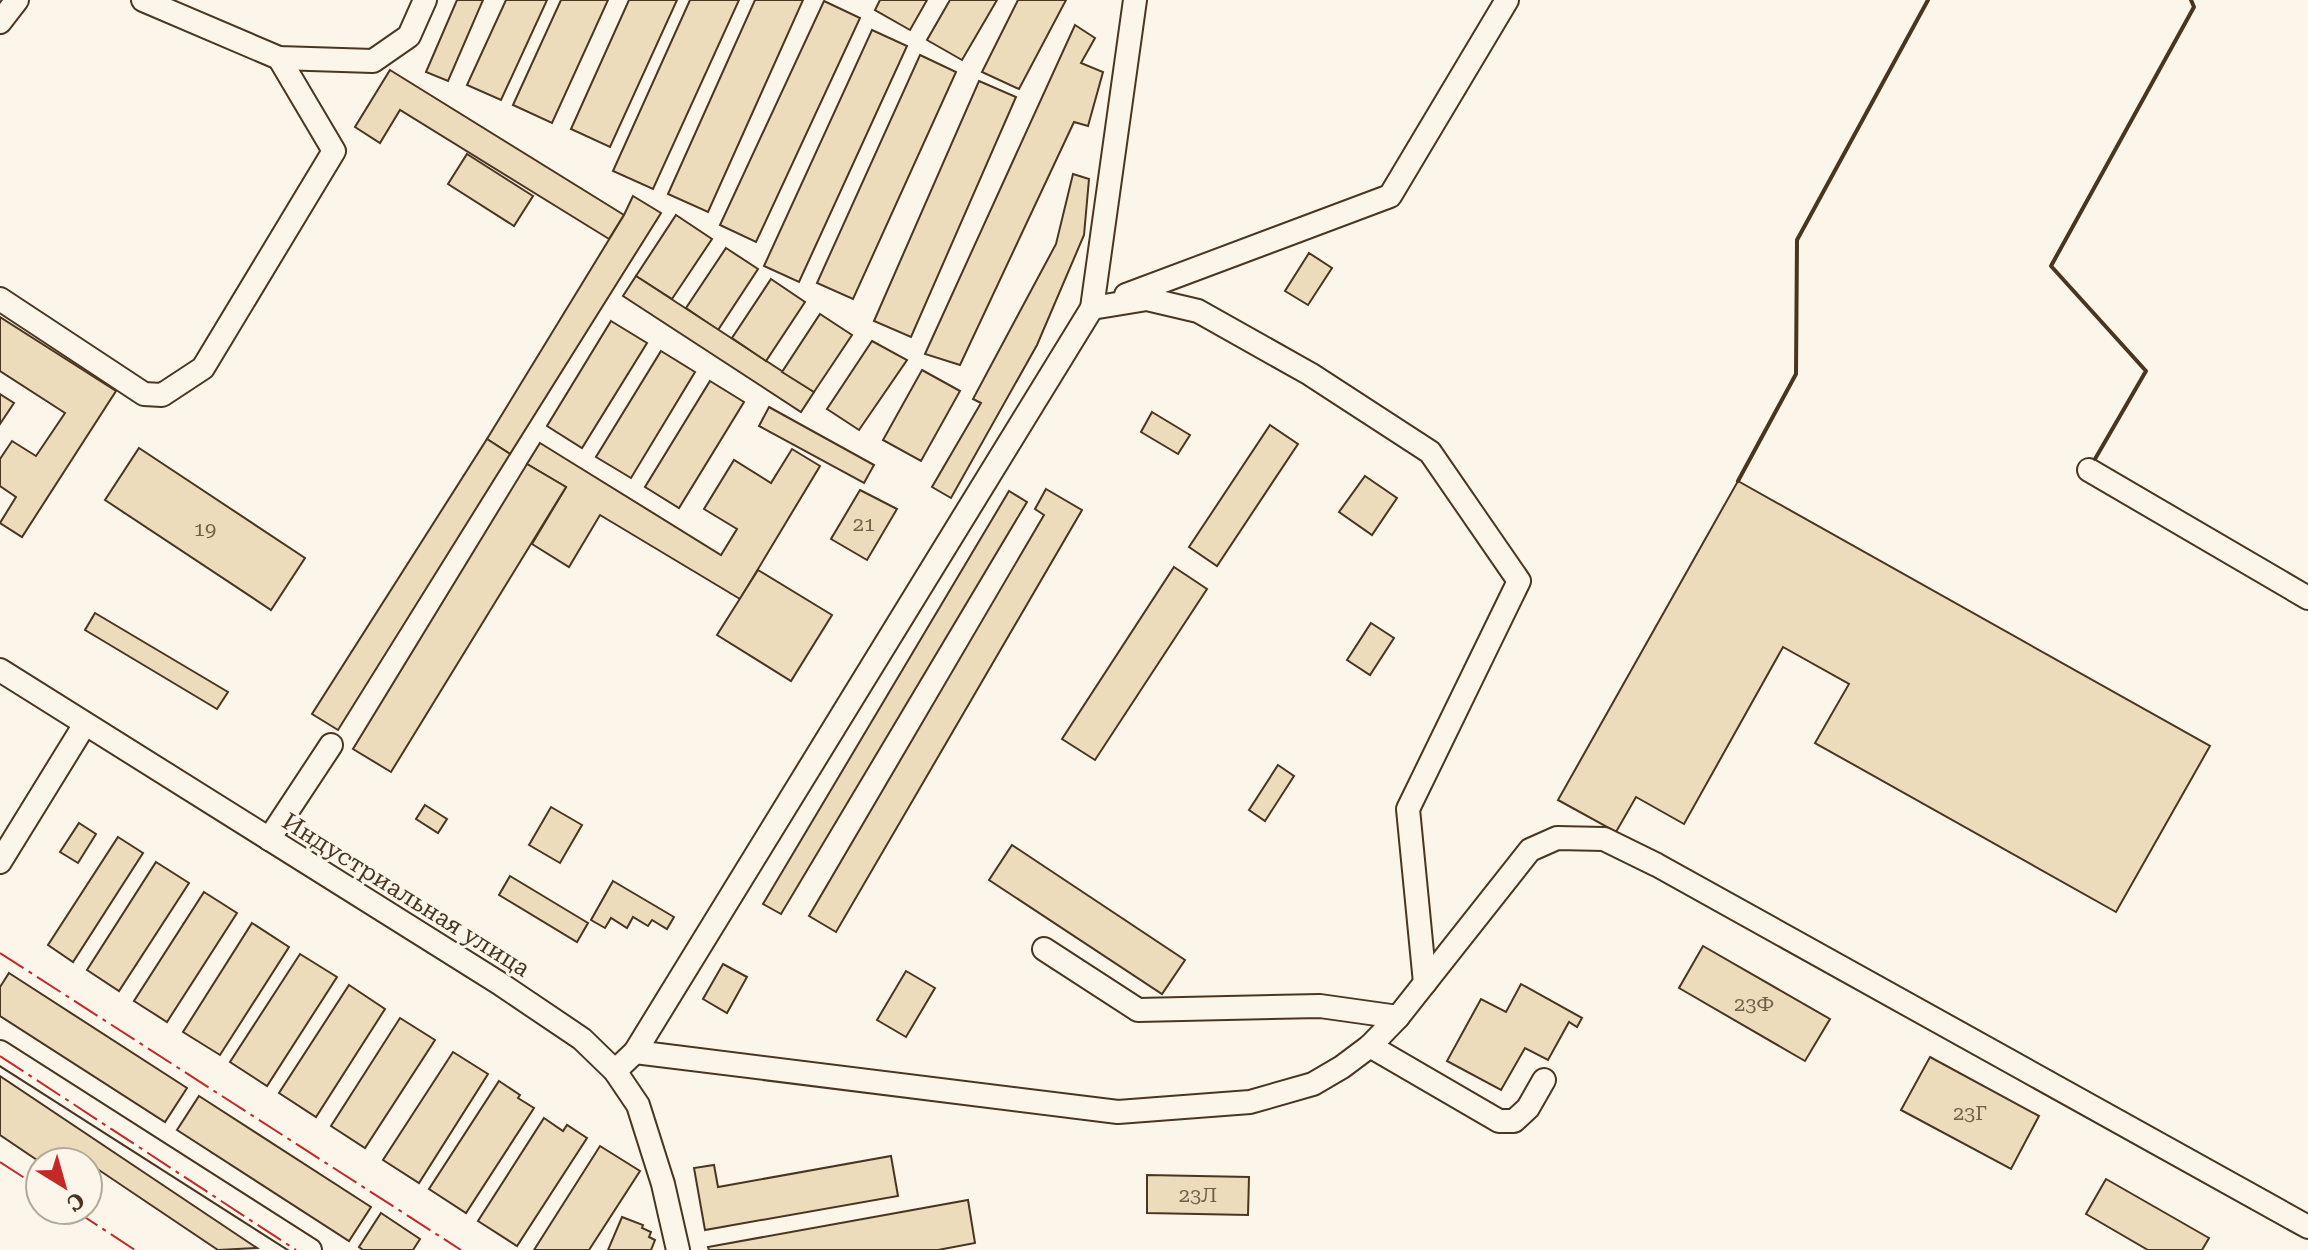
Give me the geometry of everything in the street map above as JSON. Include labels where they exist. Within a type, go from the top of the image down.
[{"type":"street","points":[[0,22],[17,0]]},
{"type":"street","points":[[143,0],[279,58],[373,61],[409,36],[425,0]]},
{"type":"street","points":[[615,1071],[635,1052],[1092,308],[1135,0]]},
{"type":"street","points":[[1092,308],[1390,196],[1507,0]]},
{"type":"street","points":[[0,299],[144,394],[162,395],[203,368],[334,151],[279,58]]},
{"type":"street","points":[[1092,308],[1147,299],[1198,311],[1310,374],[1430,452],[1519,581],[1408,809],[1425,983]]},
{"type":"street","points":[[2089,470],[2308,598]]},
{"type":"street","name":"Индустриальная улица","points":[[0,670],[511,991],[582,1039],[615,1071],[638,1105],[663,1184],[678,1250]]},
{"type":"street","points":[[0,862],[85,724]]},
{"type":"street","points":[[269,839],[331,745]]},
{"type":"street","points":[[635,1052],[1118,1112],[1250,1102],[1313,1084],[1370,1046],[1398,1017],[1530,850],[1557,838],[1604,839],[1657,865],[2308,1227]]},
{"type":"street","points":[[1044,949],[1138,1010],[1320,1006],[1398,1017]]},
{"type":"street","points":[[1370,1046],[1499,1121],[1514,1121],[1528,1108],[1544,1080]]},
{"type":"street","points":[[0,1052],[310,1250]]},
{"type":"building","points":[[457,0],[483,0],[448,81],[426,72]]},
{"type":"building","points":[[506,0],[547,0],[501,100],[467,85]]},
{"type":"building","points":[[561,0],[608,0],[552,123],[513,105]]},
{"type":"building","points":[[629,0],[677,0],[610,147],[571,129]]},
{"type":"building","points":[[690,0],[739,0],[653,189],[613,171]]},
{"type":"building","points":[[755,0],[803,0],[708,212],[668,194]]},
{"type":"building","points":[[880,0],[927,0],[910,30],[875,10]]},
{"type":"building","points":[[950,0],[997,0],[962,60],[927,40]]},
{"type":"building","points":[[1018,0],[1066,0],[1019,89],[982,72]]},
{"type":"building","points":[[824,1],[860,18],[756,242],[720,225]]},
{"type":"building","points":[[1075,25],[1095,38],[1081,63],[1103,72],[1088,126],[1074,122],[960,365],[925,354]]},
{"type":"building","points":[[872,30],[907,46],[799,282],[764,266]]},
{"type":"building","points":[[920,55],[956,72],[853,299],[817,283]]},
{"type":"building","points":[[390,70],[624,215],[609,239],[400,110],[380,143],[355,127]]},
{"type":"building","points":[[979,81],[1016,97],[911,337],[874,321]]},
{"type":"building","points":[[467,154],[533,196],[514,226],[448,184]]},
{"type":"building","points":[[1073,174],[1089,179],[1084,235],[1037,345],[951,498],[932,487],[981,403],[973,399],[1056,244]]},
{"type":"building","points":[[633,196],[661,213],[510,454],[487,439]]},
{"type":"building","points":[[676,215],[712,239],[672,299],[636,276]]},
{"type":"building","points":[[726,248],[758,269],[718,330],[686,308]]},
{"type":"building","points":[[1309,253],[1332,268],[1308,305],[1285,291]]},
{"type":"building","points":[[636,276],[814,392],[801,412],[623,296]]},
{"type":"building","points":[[771,279],[805,302],[766,361],[732,338]]},
{"type":"building","points":[[820,314],[852,335],[814,392],[782,372]]},
{"type":"building","points":[[0,317],[116,391],[22,537],[0,523],[16,497],[0,486],[0,459],[12,441],[36,456],[65,413],[0,371]]},
{"type":"building","points":[[611,321],[647,343],[582,448],[547,426]]},
{"type":"building","points":[[872,341],[907,360],[859,430],[827,409]]},
{"type":"building","points":[[661,351],[695,372],[631,478],[596,457]]},
{"type":"building","points":[[922,370],[960,391],[921,461],[883,440]]},
{"type":"building","points":[[710,381],[744,402],[679,508],[645,487]]},
{"type":"building","points":[[0,394],[14,403],[0,424]]},
{"type":"building","points":[[769,407],[874,465],[864,483],[759,426]]},
{"type":"building","points":[[1152,412],[1190,435],[1178,454],[1141,432]]},
{"type":"building","points":[[1270,425],[1298,444],[1217,566],[1189,547]]},
{"type":"building","points":[[487,439],[510,454],[338,730],[312,714]]},
{"type":"building","points":[[540,443],[721,555],[737,529],[704,509],[734,460],[771,483],[792,449],[820,466],[740,599],[600,515],[569,567],[532,544],[566,487],[527,464]]},
{"type":"building","points":[[139,448],[305,558],[271,610],[105,500]]},
{"type":"building","points":[[527,464],[566,487],[391,772],[353,749]]},
{"type":"building","points":[[1365,476],[1397,498],[1372,535],[1339,512]]},
{"type":"building","points":[[1738,481],[2210,746],[2116,912],[1815,743],[1849,684],[1783,647],[1684,824],[1636,797],[1616,832],[1558,800]]},
{"type":"building","points":[[1046,489],[1082,510],[836,932],[809,916],[1044,515],[1035,509]]},
{"type":"building","points":[[860,490],[897,509],[867,560],[831,539]]},
{"type":"building","points":[[1009,491],[1027,502],[781,914],[763,904]]},
{"type":"building","points":[[1174,567],[1207,589],[1095,760],[1062,739]]},
{"type":"building","points":[[758,570],[832,615],[791,681],[717,635]]},
{"type":"building","points":[[95,613],[228,692],[217,709],[85,630]]},
{"type":"building","points":[[1371,623],[1394,638],[1370,675],[1347,660]]},
{"type":"building","points":[[1278,765],[1294,776],[1265,821],[1249,810]]},
{"type":"building","points":[[425,805],[447,819],[438,833],[416,819]]},
{"type":"building","points":[[551,807],[582,825],[560,863],[529,845]]},
{"type":"building","points":[[79,823],[96,834],[78,863],[60,852]]},
{"type":"building","points":[[118,837],[143,853],[73,962],[48,945]]},
{"type":"building","points":[[1012,845],[1185,960],[1162,994],[989,880]]},
{"type":"building","points":[[156,862],[189,883],[119,991],[87,970]]},
{"type":"building","points":[[510,876],[588,923],[577,942],[499,895]]},
{"type":"building","points":[[613,881],[674,917],[667,929],[652,920],[648,926],[633,917],[627,928],[611,918],[605,928],[591,920]]},
{"type":"building","points":[[204,892],[237,913],[167,1022],[134,1001]]},
{"type":"building","points":[[252,923],[289,947],[220,1055],[183,1032]]},
{"type":"building","points":[[1703,946],[1830,1019],[1805,1061],[1679,988]]},
{"type":"building","points":[[300,954],[337,977],[267,1086],[230,1062]]},
{"type":"building","points":[[723,964],[747,977],[727,1013],[703,999]]},
{"type":"building","points":[[906,971],[935,988],[906,1037],[877,1020]]},
{"type":"building","points":[[9,973],[187,1088],[165,1122],[0,1016],[0,987]]},
{"type":"building","points":[[1521,984],[1582,1018],[1577,1027],[1569,1022],[1548,1060],[1525,1048],[1501,1090],[1447,1061],[1481,999],[1506,1012]]},
{"type":"building","points":[[349,985],[385,1009],[316,1117],[279,1093]]},
{"type":"building","points":[[400,1018],[435,1040],[365,1148],[331,1126]]},
{"type":"building","points":[[453,1052],[488,1074],[419,1183],[383,1160]]},
{"type":"building","points":[[1930,1057],[2039,1116],[2011,1169],[1901,1110]]},
{"type":"building","points":[[0,1076],[257,1248],[218,1250],[104,1173],[104,1146],[24,1146],[24,1151],[0,1135]]},
{"type":"building","points":[[499,1081],[534,1108],[466,1213],[429,1189]]},
{"type":"building","points":[[199,1096],[371,1207],[349,1241],[177,1130]]},
{"type":"building","points":[[544,1118],[563,1131],[567,1125],[587,1138],[517,1246],[478,1221]]},
{"type":"building","points":[[600,1146],[640,1171],[589,1250],[534,1250]]},
{"type":"building","points":[[891,1156],[898,1196],[705,1230],[694,1168],[714,1165],[718,1187]]},
{"type":"building","points":[[1147,1175],[1249,1177],[1248,1215],[1147,1213]]},
{"type":"building","points":[[2106,1179],[2209,1238],[2202,1250],[2148,1250],[2086,1214]]},
{"type":"building","points":[[968,1200],[975,1243],[938,1250],[709,1250],[708,1247]]},
{"type":"building","points":[[381,1213],[420,1239],[413,1250],[363,1250],[359,1247]]},
{"type":"building","points":[[622,1217],[643,1225],[642,1228],[651,1232],[649,1237],[655,1240],[651,1250],[608,1250]]},
{"type":"wall","points":[[1738,481],[1796,374],[1797,240],[1928,0]]},
{"type":"wall","points":[[2095,459],[2146,371],[2051,266],[2194,7],[2191,0]]},
{"type":"power","points":[[0,953],[461,1250]]},
{"type":"power","points":[[0,1056],[296,1250]]},
{"type":"power","points":[[0,1162],[24,1178]]},
{"type":"power","points":[[98,1226],[135,1250]]}]
